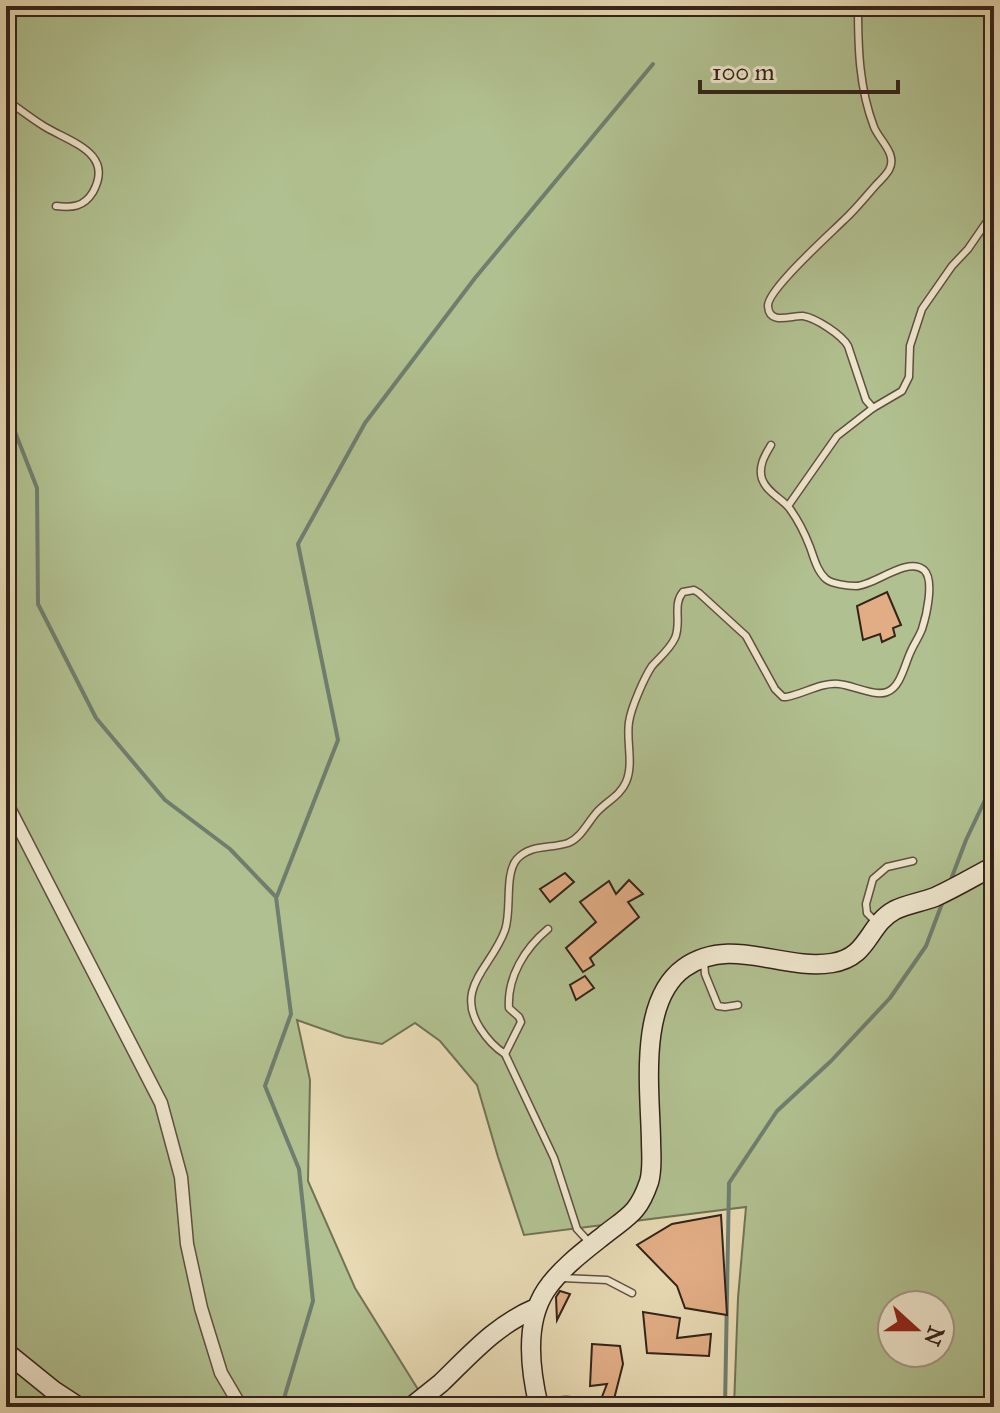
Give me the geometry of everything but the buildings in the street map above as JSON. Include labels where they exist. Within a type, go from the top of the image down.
[{"type":"street","points":[[7,802],[161,1103],[181,1177],[187,1244],[201,1308],[221,1373],[241,1407]]},
{"type":"street","points":[[539,1406],[531,1370],[536,1308],[556,1278],[593,1244],[633,1214],[651,1175],[650,1043],[655,1014],[665,989],[683,969],[704,958],[731,953],[813,965],[835,963],[854,956],[878,925],[894,911],[935,897],[994,866]]},
{"type":"street","points":[[411,1407],[488,1336],[515,1316],[536,1308]]},
{"type":"street","points":[[6,1352],[79,1407]]},
{"type":"lane","points":[[858,6],[858,43],[865,101],[875,131],[891,156],[890,169],[847,218],[781,282],[769,298],[768,306],[774,317],[808,317],[844,339],[866,400],[873,408]]},
{"type":"lane","points":[[6,100],[81,146],[98,163],[96,186],[84,204],[56,206]]},
{"type":"lane","points":[[788,506],[837,436],[873,408],[902,391],[909,377],[910,346],[922,309],[952,266],[994,216]]},
{"type":"lane","points":[[593,1244],[577,1229],[554,1158],[505,1054],[494,1047],[471,1011],[473,984],[492,957],[505,929],[514,863],[534,848],[574,839],[601,808],[623,789],[629,777],[629,718],[650,669],[675,636],[679,617],[678,598],[683,592],[694,590],[699,593],[746,636],[771,683],[783,697],[839,684],[882,693],[890,691],[901,677],[929,604],[926,573],[917,568],[900,568],[856,586],[826,579],[788,506],[778,500],[762,478],[761,462],[771,445]]},
{"type":"lane","points":[[878,925],[867,913],[866,904],[873,879],[887,867],[913,861]]},
{"type":"lane","points":[[505,1054],[521,1022],[509,1008],[511,986],[518,966],[533,941],[548,929]]},
{"type":"lane","points":[[704,958],[705,974],[718,1006],[738,1005]]},
{"type":"lane","points":[[556,1278],[607,1280],[632,1293]]},
{"type":"lane","points":[[539,1406],[568,1399],[583,1407]]},
{"type":"green space","points":[[6,6],[994,6],[994,1407],[734,1407],[738,1298],[746,1207],[524,1235],[477,1085],[440,1041],[415,1023],[382,1044],[345,1037],[297,1020],[310,1080],[308,1181],[355,1288],[429,1407],[6,1407]]},
{"type":"waterway","points":[[277,896],[338,740],[298,544],[365,423],[475,278],[653,64]]},
{"type":"waterway","points":[[6,409],[37,488],[38,604],[96,718],[165,800],[230,849],[276,897],[291,1014],[265,1086],[299,1169],[313,1301],[285,1395],[287,1407]]},
{"type":"waterway","points":[[950,882],[994,781]]},
{"type":"waterway","points":[[725,1407],[729,1183],[777,1111],[831,1061],[890,998],[926,946],[943,901]]}]
